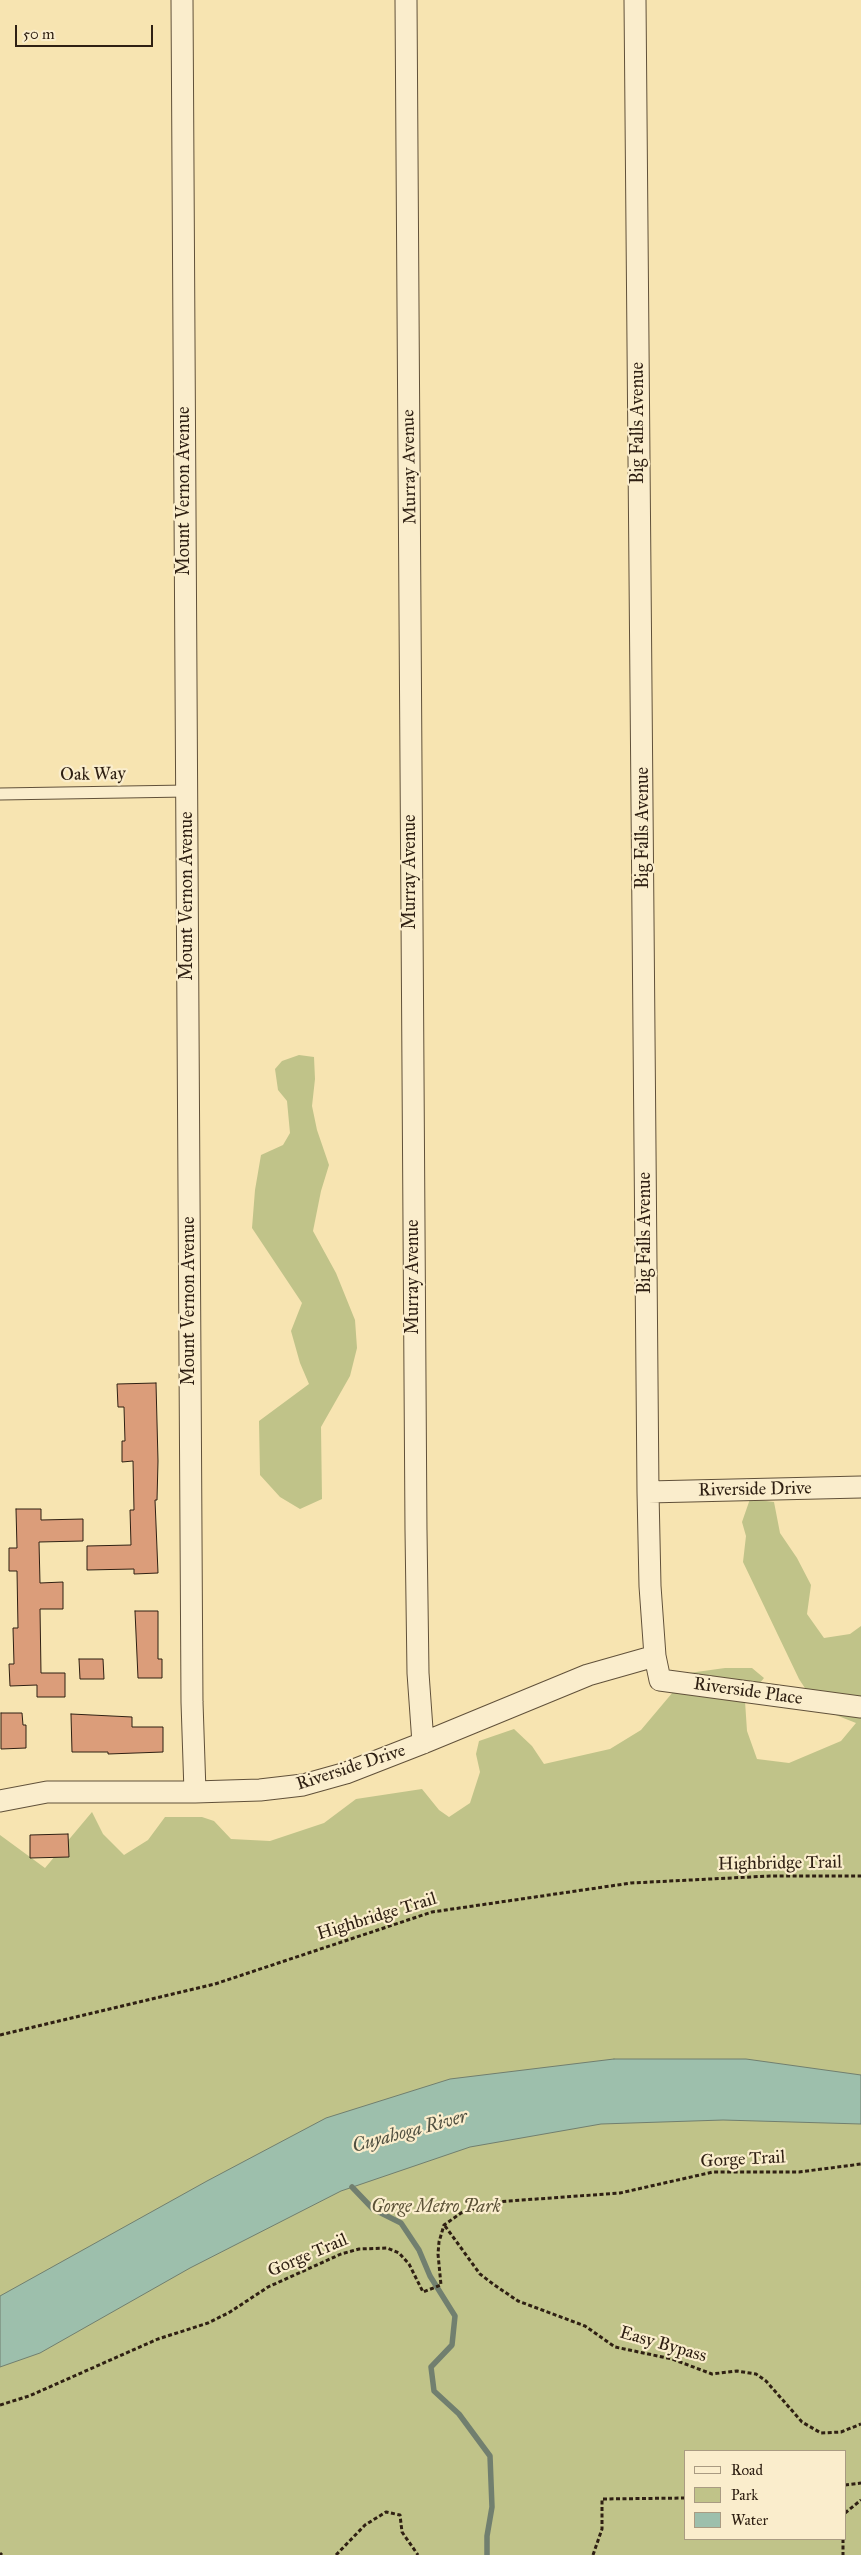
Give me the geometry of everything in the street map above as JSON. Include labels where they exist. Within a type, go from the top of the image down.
[{"type":"street","name":"Mount Vernon Avenue","points":[[182,0],[192,1702],[195,1792]]},
{"type":"street","name":"Murray Avenue","points":[[406,0],[416,1520],[418,1672],[423,1743]]},
{"type":"street","name":"Big Falls Avenue","points":[[635,0],[648,1492],[650,1586],[655,1656]]},
{"type":"street","name":"Riverside Drive","points":[[648,1492],[861,1487]]},
{"type":"street","name":"Riverside Drive","points":[[0,1801],[47,1792],[195,1792],[260,1790],[303,1786],[346,1773],[588,1675],[655,1656]]},
{"type":"street","name":"Riverside Place","points":[[655,1656],[660,1680],[861,1707]]},
{"type":"lane","name":"Oak Way","points":[[0,794],[187,791]]},
{"type":"path","name":"Highbridge Trail","points":[[0,2035],[215,1984],[432,1912],[631,1883],[770,1876],[861,1876]]},
{"type":"path","name":"Gorge Trail","points":[[0,2405],[29,2396],[158,2339],[208,2323],[230,2312],[268,2287],[341,2254],[359,2249],[387,2248],[399,2253],[409,2264],[422,2292],[441,2285],[438,2242],[444,2225],[461,2213],[495,2202],[515,2199],[551,2200],[620,2193],[712,2172],[799,2172],[861,2164]]},
{"type":"path","name":"Easy Bypass","points":[[444,2225],[480,2274],[518,2301],[585,2326],[615,2347],[672,2359],[712,2374],[737,2371],[756,2374],[766,2381],[802,2422],[821,2432],[841,2432],[861,2424]]},
{"type":"path","points":[[846,2485],[861,2483]]},
{"type":"path","points":[[593,2555],[602,2529],[602,2499],[684,2498]]},
{"type":"path","points":[[846,2512],[861,2500]]},
{"type":"path","points":[[336,2555],[365,2525],[386,2512],[400,2515],[402,2532],[418,2555]]},
{"type":"path","points":[[843,2540],[843,2555]]},
{"type":"green space","points":[[299,1055],[314,1057],[315,1079],[312,1106],[317,1130],[329,1165],[321,1191],[313,1231],[336,1273],[355,1320],[357,1348],[350,1376],[321,1427],[322,1499],[300,1509],[280,1497],[260,1475],[259,1421],[309,1384],[300,1363],[291,1331],[302,1303],[252,1228],[255,1190],[261,1155],[283,1145],[290,1133],[287,1101],[278,1090],[275,1069],[282,1061]]},
{"type":"green space","name":"Gorge Metro Park","points":[[750,1499],[774,1502],[780,1533],[797,1558],[811,1585],[807,1614],[824,1638],[850,1634],[861,1626],[861,2555],[0,2555],[0,1835],[45,1868],[92,1812],[103,1834],[124,1855],[148,1840],[165,1817],[202,1817],[214,1821],[231,1839],[270,1841],[324,1823],[356,1799],[422,1789],[439,1810],[449,1817],[470,1803],[480,1772],[476,1754],[479,1741],[514,1729],[532,1746],[544,1764],[610,1749],[641,1730],[689,1673],[725,1668],[752,1668],[764,1678],[745,1701],[747,1731],[757,1759],[789,1763],[841,1741],[856,1723],[818,1708],[799,1679],[743,1562],[746,1536],[742,1522]]},
{"type":"water","name":"Cuyahoga River","points":[[614,2059],[746,2059],[861,2075],[861,2124],[723,2120],[601,2124],[470,2147],[341,2191],[190,2268],[40,2353],[0,2367],[0,2296],[207,2181],[326,2118],[450,2079]]},
{"type":"building","points":[[156,1383],[158,1461],[157,1500],[155,1500],[158,1573],[134,1574],[134,1569],[87,1570],[87,1546],[131,1545],[130,1510],[134,1510],[133,1461],[122,1462],[122,1441],[125,1441],[124,1407],[118,1407],[117,1384]]},
{"type":"building","points":[[16,1509],[41,1509],[41,1520],[83,1519],[83,1541],[39,1542],[40,1583],[63,1582],[63,1609],[40,1609],[41,1673],[65,1673],[65,1697],[37,1697],[37,1685],[10,1686],[9,1664],[14,1664],[13,1628],[18,1628],[17,1571],[9,1571],[9,1548],[17,1548]]},
{"type":"building","points":[[135,1611],[158,1611],[158,1659],[162,1659],[162,1678],[138,1678]]},
{"type":"building","points":[[79,1659],[103,1659],[104,1679],[80,1679]]},
{"type":"building","points":[[1,1713],[22,1713],[23,1725],[26,1725],[26,1748],[1,1749]]},
{"type":"building","points":[[71,1714],[132,1717],[132,1727],[163,1727],[163,1752],[108,1754],[108,1752],[72,1752]]},
{"type":"building","points":[[68,1834],[69,1857],[30,1858],[30,1835]]},
{"type":"waterway","points":[[352,2187],[373,2209],[401,2223],[419,2250],[430,2276],[455,2316],[452,2345],[431,2367],[434,2391],[459,2414],[490,2456],[492,2507],[487,2536],[487,2555]]}]
